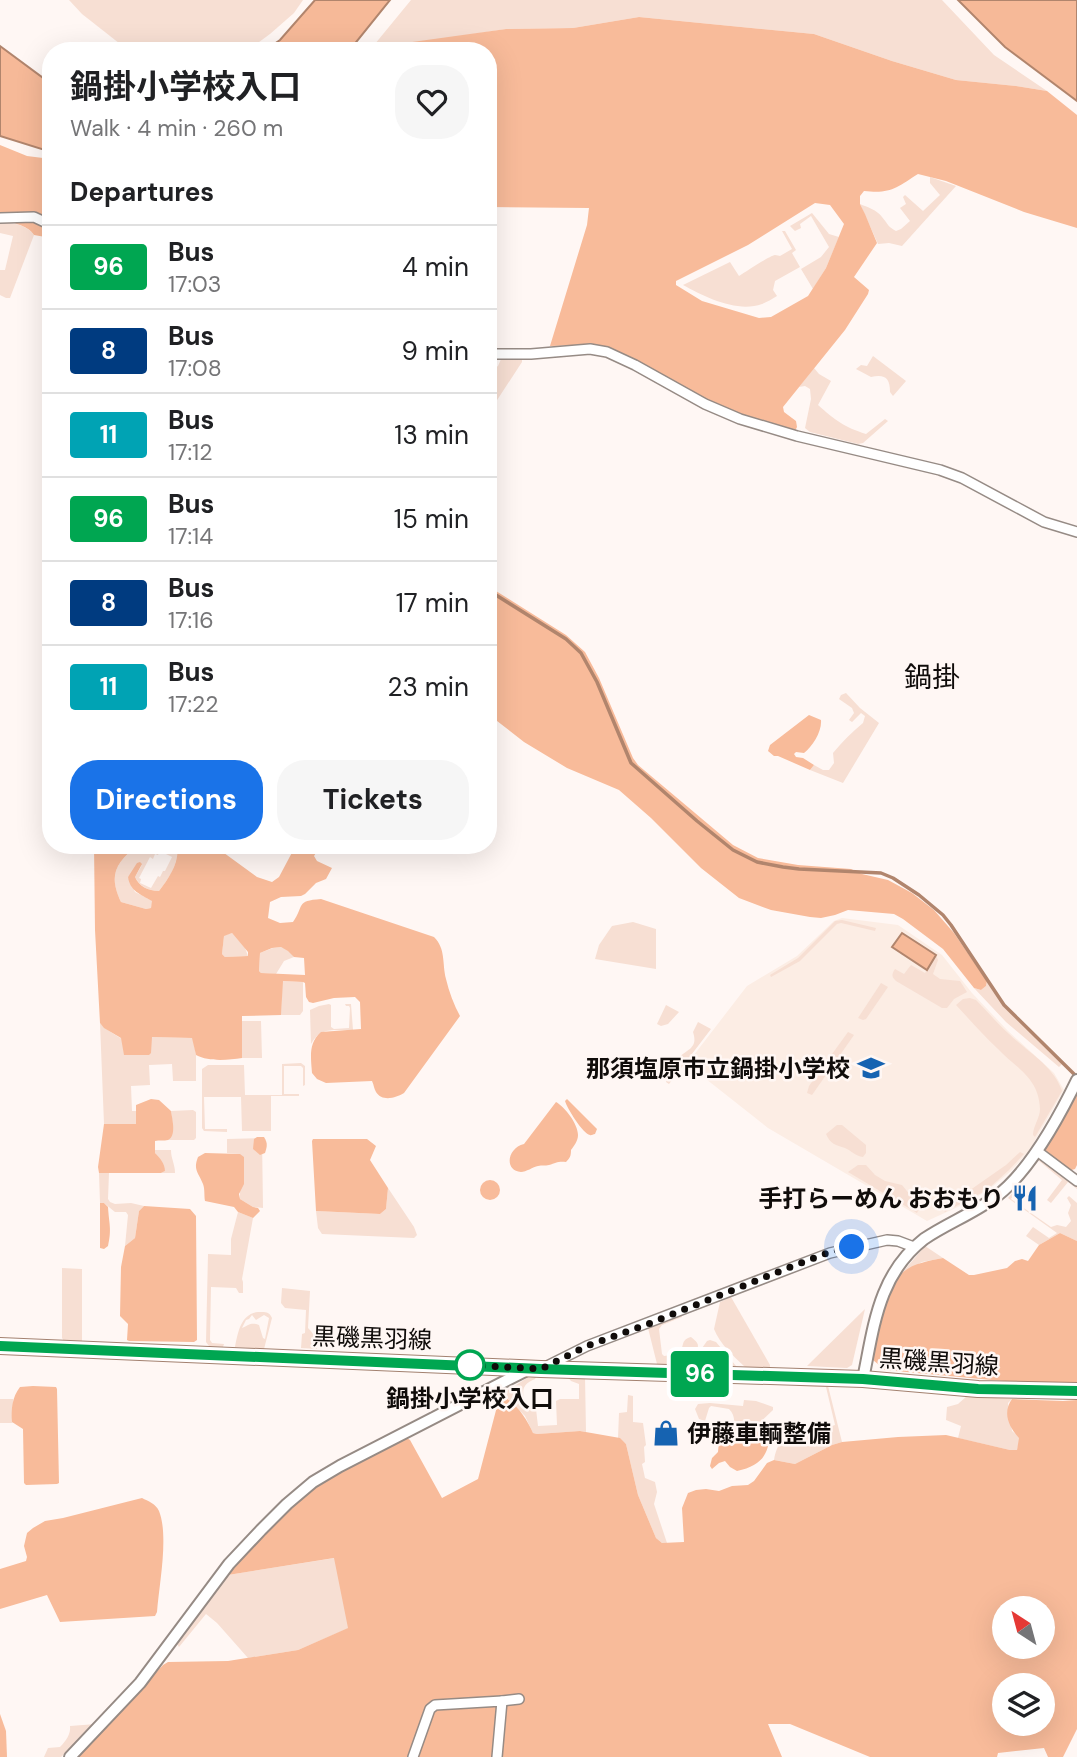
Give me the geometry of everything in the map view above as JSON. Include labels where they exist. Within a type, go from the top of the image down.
[{"type":"main road","name":"黒磯黒羽線","points":[[0,1346],[535,1369],[863,1379],[978,1389],[1077,1391]]},
{"type":"street","points":[[0,218],[34,217],[42,221]]},
{"type":"street","points":[[497,354],[590,349],[607,352],[705,404],[740,419],[797,436],[940,470],[962,478],[1044,522],[1077,532]]},
{"type":"street","points":[[863,1379],[878,1306],[901,1262],[914,1247],[937,1230],[967,1215],[1009,1185],[1037,1151],[1077,1080]]},
{"type":"street","points":[[1037,1151],[1077,1181]]},
{"type":"street","points":[[70,1757],[140,1684],[229,1564],[287,1504],[313,1482],[535,1369],[587,1346],[830,1252],[887,1240],[914,1247]]},
{"type":"street","points":[[413,1757],[430,1709],[435,1705],[519,1699]]},
{"type":"street","points":[[497,1757],[502,1701]]},
{"type":"shaded area","points":[[69,0],[303,0],[294,13],[259,42],[118,42]]},
{"type":"shaded area","points":[[315,0],[390,0],[356,42],[277,42]]},
{"type":"shaded area","points":[[411,0],[942,0],[994,55],[1047,91],[956,80],[814,34],[639,17],[573,28],[506,29],[422,42],[377,42]]},
{"type":"shaded area","points":[[958,0],[1077,0],[1077,101],[1005,47]]},
{"type":"shaded area","points":[[639,17],[814,34],[956,80],[1047,91],[1077,115],[1077,228],[1024,212],[946,181],[918,174],[893,189],[881,192],[864,191],[860,196],[860,204],[877,243],[854,277],[869,290],[868,294],[845,330],[783,407],[784,412],[796,421],[795,431],[744,418],[591,345],[550,346],[587,225],[589,208],[497,207],[497,42],[412,42],[506,29],[573,28]],"holes":[[[815,203],[830,205],[844,224],[826,268],[808,296],[771,317],[759,318],[702,301],[676,285],[676,281],[748,245]]]},
{"type":"shaded area","points":[[0,46],[42,77],[42,149],[0,136]]},
{"type":"shaded area","points":[[0,145],[27,156],[42,158],[42,236],[0,217]]},
{"type":"shaded area","points":[[930,177],[956,186],[902,246],[878,244],[860,204],[877,212],[896,231],[910,221],[900,208],[906,204],[903,197],[905,195],[923,211],[940,195],[930,183]]},
{"type":"shaded area","points":[[812,213],[829,234],[839,237],[826,268],[813,289],[801,269],[821,257],[829,247],[811,216],[795,231],[790,226]]},
{"type":"shaded area","points":[[0,222],[19,225],[34,235],[10,298],[0,295],[0,270],[5,270],[13,236],[0,233]]},
{"type":"shaded area","points":[[782,231],[785,231],[796,250],[792,253],[800,267],[775,281],[773,290],[777,296],[770,300],[742,307],[711,299],[683,285],[730,262],[739,276],[772,256],[780,256],[792,249]]},
{"type":"shaded area","points":[[873,356],[906,381],[893,396],[886,378],[871,377],[856,369],[861,365],[867,366]]},
{"type":"shaded area","points":[[502,357],[522,357],[522,362],[497,400],[497,367]]},
{"type":"shaded area","points":[[814,368],[831,381],[818,405],[835,419],[866,434],[885,419],[888,421],[863,443],[858,444],[810,432],[805,428],[811,399],[810,389],[799,387]]},
{"type":"shaded area","points":[[497,592],[566,635],[585,652],[638,765],[733,845],[758,858],[798,865],[851,869],[888,880],[912,893],[934,910],[954,933],[987,981],[986,986],[981,990],[974,988],[943,949],[894,914],[848,910],[821,918],[810,917],[771,910],[739,898],[701,868],[619,790],[567,768],[524,742],[497,721]]},
{"type":"shaded area","points":[[846,693],[879,723],[843,783],[810,770],[814,765],[829,770],[834,763],[833,753],[863,723],[865,716],[861,713],[852,722],[849,720],[854,713],[852,708],[839,699]]},
{"type":"shaded area","points":[[809,715],[821,720],[818,733],[804,753],[794,754],[814,765],[810,770],[768,751],[770,745]]},
{"type":"shaded area","points":[[94,854],[128,854],[116,870],[117,892],[121,902],[146,909],[151,908],[152,901],[133,889],[128,877],[140,862],[142,864],[135,877],[144,887],[159,891],[170,875],[177,854],[225,854],[257,877],[272,882],[279,877],[291,854],[315,854],[317,861],[332,868],[326,879],[316,883],[301,896],[281,897],[270,902],[268,918],[280,923],[293,922],[304,903],[321,899],[434,937],[442,951],[447,984],[460,1016],[404,1093],[389,1098],[382,1097],[375,1091],[372,1081],[326,1083],[312,1073],[311,1051],[317,1036],[321,1032],[361,1029],[360,1002],[355,997],[309,1002],[303,982],[283,981],[281,1015],[242,1016],[242,1058],[219,1060],[196,1055],[192,1038],[152,1037],[149,1055],[124,1055],[121,1038],[100,1023]],"holes":[[[232,933],[248,952],[248,956],[225,957],[222,954],[224,936]],[[281,947],[294,957],[304,958],[305,975],[259,971],[260,953]]]},
{"type":"shaded area","points":[[128,854],[155,854],[153,859],[150,857],[139,878],[140,883],[135,877],[142,865],[128,877],[135,892],[153,901],[151,908],[121,902],[115,884],[119,864]]},
{"type":"shaded area","points":[[166,854],[177,854],[170,875],[159,891],[142,885],[140,883],[151,888],[172,857]]},
{"type":"shaded area","name":"那須塩原市立鍋掛小学校","points":[[842,918],[898,925],[942,955],[972,993],[1008,1031],[1054,1073],[1064,1090],[1029,1151],[1011,1171],[987,1191],[927,1221],[768,1128],[687,1064],[747,986],[797,956],[834,921]]},
{"type":"shaded area","points":[[842,920],[876,928],[875,931],[837,924],[800,961],[771,977],[770,975],[798,958],[835,921]]},
{"type":"shaded area","points":[[633,922],[656,929],[656,969],[595,959],[599,945],[612,926]]},
{"type":"shaded area","points":[[232,933],[245,948],[248,956],[225,957],[222,954],[224,935]]},
{"type":"shaded area","points":[[902,933],[936,955],[927,970],[892,947]]},
{"type":"shaded area","points":[[281,947],[289,950],[294,957],[284,961],[276,974],[261,973],[260,953]]},
{"type":"shaded area","points":[[936,955],[938,960],[933,974],[940,979],[960,981],[967,992],[954,999],[947,1008],[942,1008],[892,976],[895,969],[904,974],[911,965],[925,973]]},
{"type":"shaded area","points":[[282,981],[303,982],[303,1011],[300,1015],[281,1015]]},
{"type":"shaded area","points":[[987,981],[1004,1007],[1062,1064],[1059,1067],[1006,1022],[974,988],[981,990]]},
{"type":"shaded area","points":[[881,983],[888,987],[866,1019],[858,1018]]},
{"type":"shaded area","points":[[963,999],[976,1000],[1046,1066],[1058,1082],[1062,1091],[1035,1137],[1033,1132],[1040,1109],[1036,1089],[1026,1075],[956,1005]]},
{"type":"shaded area","points":[[329,1004],[331,1027],[334,1029],[349,1028],[350,1008],[345,1004],[351,1004],[353,1030],[324,1032],[311,1044],[310,1010]]},
{"type":"shaded area","points":[[666,1005],[679,1012],[668,1024],[661,1026],[657,1024]]},
{"type":"shaded area","points":[[241,1021],[261,1021],[262,1058],[242,1058]]},
{"type":"shaded area","points":[[698,1022],[711,1029],[669,1084],[666,1082],[675,1062],[693,1046],[693,1032]]},
{"type":"shaded area","points":[[100,1023],[117,1036],[151,1053],[151,1037],[193,1038],[196,1081],[173,1081],[172,1064],[149,1065],[150,1085],[131,1086],[132,1111],[136,1111],[137,1124],[104,1124]]},
{"type":"shaded area","points":[[848,1032],[854,1035],[812,1095],[807,1093],[809,1086]]},
{"type":"shaded area","points":[[301,1063],[305,1066],[303,1086],[303,1068],[284,1066],[284,1094],[299,1096],[271,1096],[271,1131],[242,1131],[241,1097],[204,1097],[205,1129],[227,1129],[227,1132],[204,1131],[202,1069],[208,1065],[244,1065],[245,1095],[282,1095],[282,1064]]},
{"type":"shaded area","points":[[1077,1087],[1077,1165],[1075,1169],[1068,1171],[1042,1152]]},
{"type":"shaded area","points":[[151,1099],[159,1100],[171,1111],[171,1138],[155,1141],[155,1153],[165,1171],[99,1173],[104,1124],[136,1124],[136,1105]]},
{"type":"shaded area","points":[[567,1099],[597,1129],[595,1134],[587,1134],[580,1126],[566,1104]]},
{"type":"shaded area","points":[[556,1102],[576,1126],[578,1135],[569,1158],[566,1162],[538,1166],[523,1172],[516,1171],[510,1164],[511,1154],[524,1144]]},
{"type":"shaded area","points":[[171,1111],[196,1112],[196,1138],[167,1140],[173,1123]]},
{"type":"shaded area","points":[[837,1125],[842,1125],[866,1145],[863,1157],[829,1140],[826,1134]]},
{"type":"shaded area","points":[[264,1137],[267,1143],[265,1153],[260,1155],[253,1149],[254,1139]]},
{"type":"shaded area","points":[[262,1138],[263,1208],[253,1207],[240,1199],[240,1154],[227,1153],[227,1139]]},
{"type":"shaded area","points":[[313,1139],[367,1139],[376,1146],[370,1160],[388,1188],[386,1209],[380,1214],[316,1211]]},
{"type":"shaded area","points":[[155,1150],[171,1150],[175,1173],[161,1173],[165,1171]]},
{"type":"shaded area","points":[[1020,1152],[1024,1154],[987,1190],[945,1212],[943,1209],[1006,1165]]},
{"type":"shaded area","points":[[205,1153],[240,1154],[244,1157],[244,1184],[239,1194],[240,1199],[260,1211],[253,1218],[238,1212],[234,1207],[205,1201],[204,1186],[196,1165],[198,1157]]},
{"type":"shaded area","points":[[1042,1159],[1077,1186],[1077,1189],[1068,1182],[1051,1203],[1047,1200],[1062,1180],[1038,1160]]},
{"type":"shaded area","points":[[858,1165],[866,1165],[885,1181],[902,1185],[915,1201],[919,1209],[917,1213],[848,1172]]},
{"type":"shaded area","points":[[99,1173],[109,1173],[110,1202],[144,1206],[139,1211],[135,1238],[125,1246],[128,1215],[126,1212],[115,1212],[100,1203]]},
{"type":"shaded area","points":[[486,1180],[494,1180],[500,1190],[494,1200],[486,1200],[480,1194],[480,1186]]},
{"type":"shaded area","points":[[388,1188],[414,1227],[417,1235],[414,1238],[322,1234],[318,1228],[316,1211],[380,1214],[386,1209]]},
{"type":"shaded area","points":[[1015,1190],[1011,1199],[1051,1227],[1066,1227],[1071,1221],[1068,1213],[1071,1205],[1067,1198],[1069,1196],[1077,1203],[1077,1241],[1060,1233],[1039,1245],[1026,1236],[1033,1227],[1049,1238],[1057,1233],[1008,1198]]},
{"type":"shaded area","points":[[100,1203],[108,1207],[110,1226],[108,1246],[104,1249],[100,1248]]},
{"type":"shaded area","points":[[144,1206],[190,1209],[196,1216],[197,1340],[194,1342],[127,1340],[128,1324],[120,1316],[121,1267],[125,1246],[135,1238],[139,1211]]},
{"type":"shaded area","points":[[238,1212],[253,1218],[242,1279],[243,1293],[239,1293],[236,1288],[211,1287],[210,1340],[212,1343],[224,1344],[223,1347],[209,1346],[206,1342],[208,1254],[231,1255],[231,1239]]},
{"type":"shaded area","points":[[1060,1233],[1077,1241],[1077,1383],[1061,1385],[885,1370],[873,1360],[877,1326],[884,1301],[895,1281],[906,1270],[943,1258],[969,1275],[1007,1268],[1015,1261],[1028,1261],[1039,1245]]},
{"type":"shaded area","points":[[925,1246],[943,1258],[922,1262],[902,1273]]},
{"type":"shaded area","points":[[62,1268],[82,1269],[82,1342],[64,1341],[62,1338]]},
{"type":"shaded area","points":[[282,1288],[310,1291],[308,1328],[315,1337],[317,1349],[301,1348],[306,1310],[285,1308],[281,1303]]},
{"type":"shaded area","points":[[731,1297],[770,1367],[745,1367],[727,1350],[714,1329],[720,1302]]},
{"type":"shaded area","points":[[865,1309],[852,1365],[847,1368],[807,1366]]},
{"type":"shaded area","points":[[266,1312],[272,1318],[264,1349],[235,1347],[241,1325],[252,1313]],"holes":[[[252,1315],[256,1320],[264,1315],[269,1318],[265,1339],[259,1325],[252,1324],[242,1328]]]},
{"type":"shaded area","points":[[682,1315],[659,1329],[664,1356],[679,1354],[684,1342],[691,1337],[698,1344],[697,1350],[700,1351],[707,1341],[716,1342],[736,1366],[657,1364],[648,1328]]},
{"type":"shaded area","points":[[567,1376],[585,1376],[586,1432],[533,1433],[525,1416],[505,1396],[500,1395],[527,1378],[536,1377],[524,1388],[525,1409],[536,1409],[538,1426],[557,1425],[556,1401],[579,1399],[579,1384]]},
{"type":"shaded area","points":[[797,1386],[828,1386],[842,1442],[795,1464],[774,1460],[784,1439],[805,1427],[808,1434],[835,1425],[826,1387]]},
{"type":"shaded area","points":[[20,1387],[57,1389],[57,1484],[24,1483],[23,1429],[12,1422],[12,1408]]},
{"type":"shaded area","points":[[500,1395],[520,1411],[533,1433],[580,1431],[620,1438],[626,1444],[638,1495],[656,1538],[662,1543],[684,1542],[682,1508],[688,1493],[706,1489],[719,1491],[732,1486],[748,1485],[767,1463],[774,1460],[795,1464],[842,1442],[946,1435],[1017,1450],[1019,1438],[1007,1415],[1012,1399],[1077,1400],[1077,1729],[1063,1757],[1048,1757],[1044,1748],[998,1753],[997,1757],[870,1757],[790,1724],[768,1724],[782,1757],[76,1757],[168,1662],[228,1661],[298,1650],[348,1628],[334,1558],[228,1575],[279,1516],[315,1486],[348,1466],[407,1438],[442,1498],[478,1479]]},
{"type":"shaded area","points":[[628,1395],[633,1396],[633,1422],[643,1423],[646,1445],[645,1462],[642,1464],[645,1478],[655,1482],[657,1492],[654,1504],[667,1543],[656,1538],[638,1495],[626,1444],[618,1438],[619,1413],[627,1412]]},
{"type":"shaded area","points":[[967,1396],[1012,1399],[1008,1403],[1012,1431],[1020,1438],[1017,1450],[958,1438],[961,1426],[946,1420],[947,1407],[958,1404]]},
{"type":"shaded area","points":[[0,1399],[13,1399],[12,1423],[0,1423]]},
{"type":"shaded area","points":[[744,1400],[756,1401],[773,1407],[773,1410],[749,1433],[739,1433],[719,1441],[718,1434],[731,1433],[732,1430],[734,1421],[729,1409],[711,1406],[705,1421],[699,1419],[695,1409],[698,1404],[710,1403],[743,1406]]},
{"type":"shaded area","points":[[769,1424],[769,1442],[760,1461],[737,1471],[725,1461],[712,1469],[712,1458],[718,1452],[719,1441],[736,1434],[754,1434]]},
{"type":"shaded area","points":[[142,1498],[156,1506],[162,1521],[162,1561],[155,1616],[60,1622],[47,1595],[0,1609],[0,1569],[26,1561],[24,1546],[27,1533],[33,1528],[45,1521]]},
{"type":"shaded area","points":[[335,1558],[349,1628],[298,1650],[248,1658],[206,1614],[179,1647],[177,1644],[228,1575]]},
{"type":"shaded area","points":[[0,1714],[6,1731],[7,1757],[0,1757]]},
{"type":"shaded area","points":[[96,1724],[61,1757],[44,1757],[48,1748],[60,1747],[69,1735],[70,1726]]},
{"type":"waterway","points":[[497,596],[566,639],[581,653],[597,682],[631,763],[697,821],[733,850],[757,862],[799,869],[881,873],[919,895],[951,925],[1004,1005],[1077,1077]]},
{"type":"bus line","name":"96","points":[[0,1346],[541,1369],[863,1379],[978,1389],[1077,1391]]},
{"type":"place","name":"那須塩原市立鍋掛小学校","points":[[871,1068]]},
{"type":"place","name":"手打らーめん おおもり","points":[[1025,1198]]},
{"type":"place","name":"鍋掛小学校入口","points":[[470,1365]]},
{"type":"place","name":"伊藤車輌整備","points":[[666,1433]]},
{"type":"district","name":"鍋掛","points":[[932,677]]},
{"type":"route","points":[[470,1365],[541,1369],[587,1346],[830,1252],[852,1247]]}]
